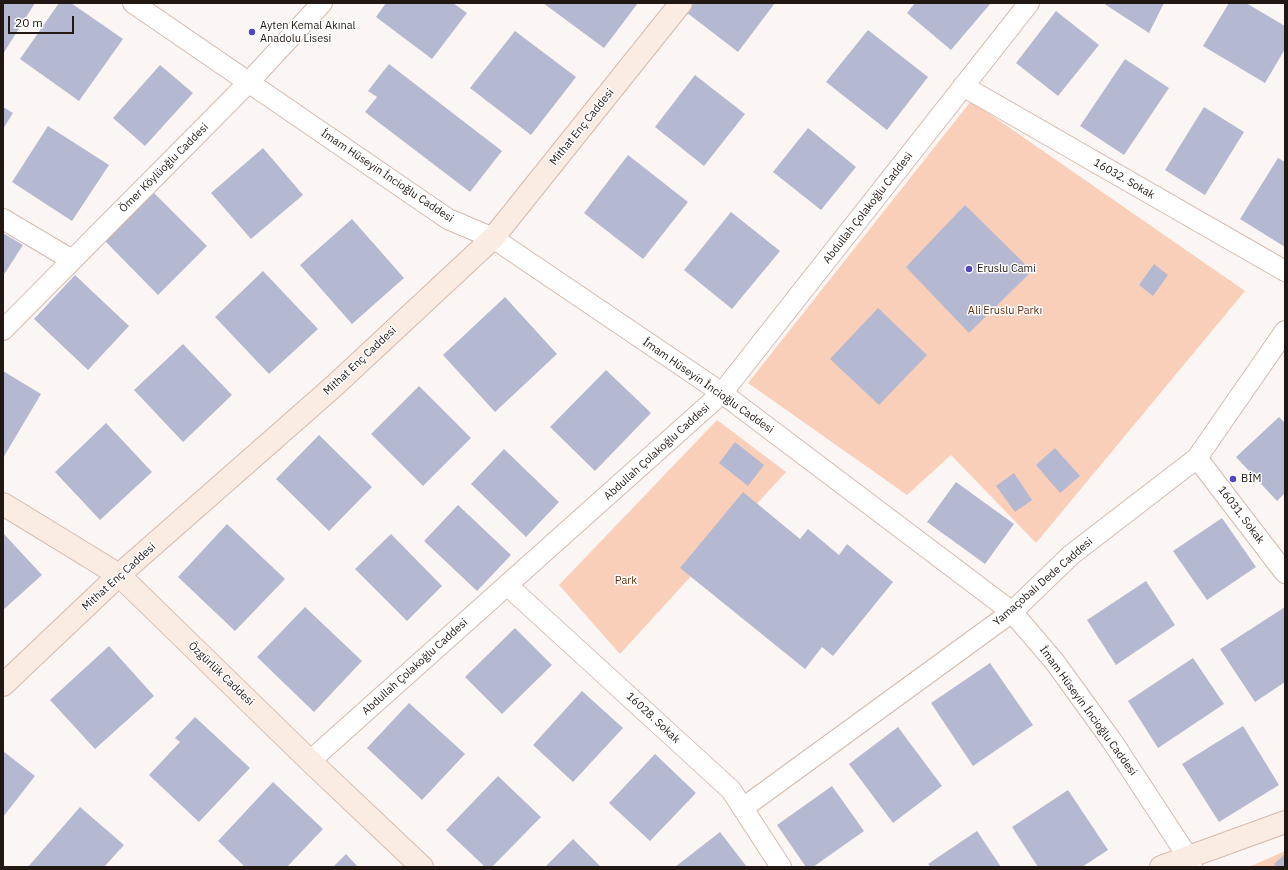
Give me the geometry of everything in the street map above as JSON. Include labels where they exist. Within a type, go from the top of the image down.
[{"type":"street","name":"İmam Hüseyin İncioğlu Caddesi","points":[[133,3],[448,219],[493,238],[722,393],[1012,612],[1054,661],[1112,741],[1190,862]]},
{"type":"street","name":"Ömer Köylüoğlu Caddesi","points":[[3,330],[248,83],[322,3]]},
{"type":"street","name":"Mithat Enç Caddesi","points":[[3,685],[119,575],[333,387],[493,238],[681,3]]},
{"type":"street","name":"Abdullah Çolakoğlu Caddesi","points":[[310,761],[722,393],[1029,3]]},
{"type":"street","name":"16032. Sokak","points":[[963,86],[1285,271]]},
{"type":"street","points":[[3,219],[72,260]]},
{"type":"street","name":"Yamaçobalı Dede Caddesi","points":[[743,808],[1012,612],[1071,555],[1197,458],[1285,331]]},
{"type":"street","name":"16031. Sokak","points":[[1197,458],[1285,573]]},
{"type":"street","name":"Özgürlük Caddesi","points":[[3,504],[119,575],[310,761],[422,867]]},
{"type":"street","name":"16028. Sokak","points":[[507,585],[731,790],[781,867]]},
{"type":"street","points":[[1161,867],[1190,862],[1285,822]]},
{"type":"green space","name":"Ali Eruslu Parkı","points":[[971,101],[1245,291],[1036,543],[951,455],[907,495],[748,383]]},
{"type":"green space","name":"Park","points":[[717,420],[786,472],[620,654],[559,585]]},
{"type":"green space","points":[[1285,851],[1285,867],[1249,867]]},
{"type":"building","points":[[3,3],[35,3],[3,54]]},
{"type":"building","points":[[59,3],[71,3],[123,39],[79,101],[20,59]]},
{"type":"building","points":[[386,3],[453,3],[467,13],[432,59],[376,17]]},
{"type":"building","points":[[543,3],[638,3],[604,48]]},
{"type":"building","points":[[692,3],[775,3],[738,52],[686,12]]},
{"type":"building","points":[[915,3],[991,3],[951,50],[907,13]]},
{"type":"building","points":[[1103,3],[1164,3],[1149,33]]},
{"type":"building","points":[[1229,3],[1246,3],[1285,26],[1285,49],[1265,83],[1203,46]]},
{"type":"building","points":[[1056,11],[1099,45],[1058,96],[1016,63]]},
{"type":"building","points":[[868,30],[928,77],[887,130],[826,82]]},
{"type":"building","points":[[515,31],[576,77],[531,135],[470,88]]},
{"type":"building","points":[[1125,59],[1169,88],[1124,155],[1080,126]]},
{"type":"building","points":[[389,64],[502,151],[470,192],[365,112],[377,97],[368,91]]},
{"type":"building","points":[[160,65],[193,93],[145,146],[113,118]]},
{"type":"building","points":[[695,75],[745,114],[704,166],[655,127]]},
{"type":"building","points":[[3,107],[13,113],[3,129]]},
{"type":"building","points":[[1204,107],[1244,132],[1205,195],[1165,170]]},
{"type":"building","points":[[48,126],[109,165],[72,221],[12,182]]},
{"type":"building","points":[[808,128],[856,167],[821,210],[773,172]]},
{"type":"building","points":[[263,148],[303,195],[251,239],[211,193]]},
{"type":"building","points":[[628,155],[688,202],[643,259],[584,213]]},
{"type":"building","points":[[1278,158],[1285,162],[1285,247],[1240,219]]},
{"type":"building","points":[[154,193],[207,246],[158,295],[105,241]]},
{"type":"building","name":"Eruslu Cami","points":[[965,205],[1032,271],[969,333],[906,267]]},
{"type":"building","points":[[731,212],[780,251],[732,309],[684,270]]},
{"type":"building","points":[[352,219],[404,278],[352,324],[300,265]]},
{"type":"building","points":[[3,233],[23,245],[3,276]]},
{"type":"building","points":[[1154,264],[1168,275],[1153,296],[1139,285]]},
{"type":"building","points":[[263,271],[318,329],[269,374],[215,317]]},
{"type":"building","points":[[75,275],[129,326],[88,370],[34,319]]},
{"type":"building","points":[[505,297],[557,354],[495,412],[443,355]]},
{"type":"building","points":[[878,308],[927,355],[879,405],[830,359]]},
{"type":"building","points":[[183,344],[232,395],[183,442],[134,390]]},
{"type":"building","points":[[606,370],[651,413],[595,471],[550,427]]},
{"type":"building","points":[[3,371],[41,394],[3,458]]},
{"type":"building","points":[[419,386],[471,438],[423,486],[371,434]]},
{"type":"building","points":[[1279,417],[1285,423],[1285,493],[1277,501],[1236,457]]},
{"type":"building","points":[[106,423],[152,472],[100,520],[55,472]]},
{"type":"building","points":[[319,435],[372,487],[329,531],[276,479]]},
{"type":"building","points":[[735,442],[764,465],[748,486],[719,463]]},
{"type":"building","points":[[1055,448],[1080,476],[1060,493],[1036,465]]},
{"type":"building","points":[[504,449],[559,502],[526,537],[471,484]]},
{"type":"building","points":[[1014,473],[1032,500],[1015,512],[996,486]]},
{"type":"building","points":[[956,482],[1014,524],[985,564],[927,522]]},
{"type":"building","points":[[743,492],[800,539],[808,529],[839,555],[847,544],[893,582],[833,656],[822,647],[805,669],[680,568]]},
{"type":"building","points":[[458,505],[511,555],[477,591],[424,541]]},
{"type":"building","points":[[1222,518],[1256,567],[1207,600],[1173,551]]},
{"type":"building","points":[[227,524],[285,579],[235,631],[178,577]]},
{"type":"building","points":[[3,533],[42,575],[3,610]]},
{"type":"building","points":[[391,534],[442,586],[407,621],[355,569]]},
{"type":"building","points":[[1146,581],[1175,625],[1116,665],[1087,620]]},
{"type":"building","points":[[305,607],[362,661],[314,712],[257,657]]},
{"type":"building","points":[[1285,607],[1285,682],[1255,702],[1220,649]]},
{"type":"building","points":[[515,628],[552,665],[502,714],[465,677]]},
{"type":"building","points":[[109,646],[154,696],[95,749],[50,700]]},
{"type":"building","points":[[1193,658],[1224,704],[1158,748],[1128,701]]},
{"type":"building","points":[[990,663],[1033,725],[973,766],[931,703]]},
{"type":"building","points":[[582,691],[623,728],[573,782],[533,745]]},
{"type":"building","points":[[409,703],[465,754],[422,800],[367,748]]},
{"type":"building","points":[[195,717],[250,768],[199,822],[149,775],[180,742],[175,738]]},
{"type":"building","points":[[1243,726],[1279,785],[1219,822],[1182,764]]},
{"type":"building","points":[[898,727],[942,786],[893,823],[849,764]]},
{"type":"building","points":[[3,751],[35,776],[3,817]]},
{"type":"building","points":[[655,754],[696,793],[650,841],[609,803]]},
{"type":"building","points":[[498,776],[541,817],[492,867],[485,867],[446,830]]},
{"type":"building","points":[[273,782],[323,829],[287,867],[245,867],[218,841]]},
{"type":"building","points":[[832,786],[864,831],[813,867],[806,867],[777,825]]},
{"type":"building","points":[[1068,790],[1108,850],[1082,867],[1038,867],[1012,827]]},
{"type":"building","points":[[80,807],[124,845],[104,867],[28,867]]},
{"type":"building","points":[[977,831],[1001,867],[931,867],[928,864]]},
{"type":"building","points":[[720,832],[747,867],[675,867]]},
{"type":"building","points":[[573,839],[601,867],[545,867]]},
{"type":"building","points":[[346,854],[358,867],[333,867]]},
{"type":"building","points":[[1285,854],[1285,867],[1276,867],[1274,864]]},
{"type":"place","name":"Ayten Kemal Akınal Anadolu Lisesi","points":[[252,32]]},
{"type":"place","name":"Eruslu Cami","points":[[969,269]]},
{"type":"place","name":"BİM","points":[[1233,479]]}]
